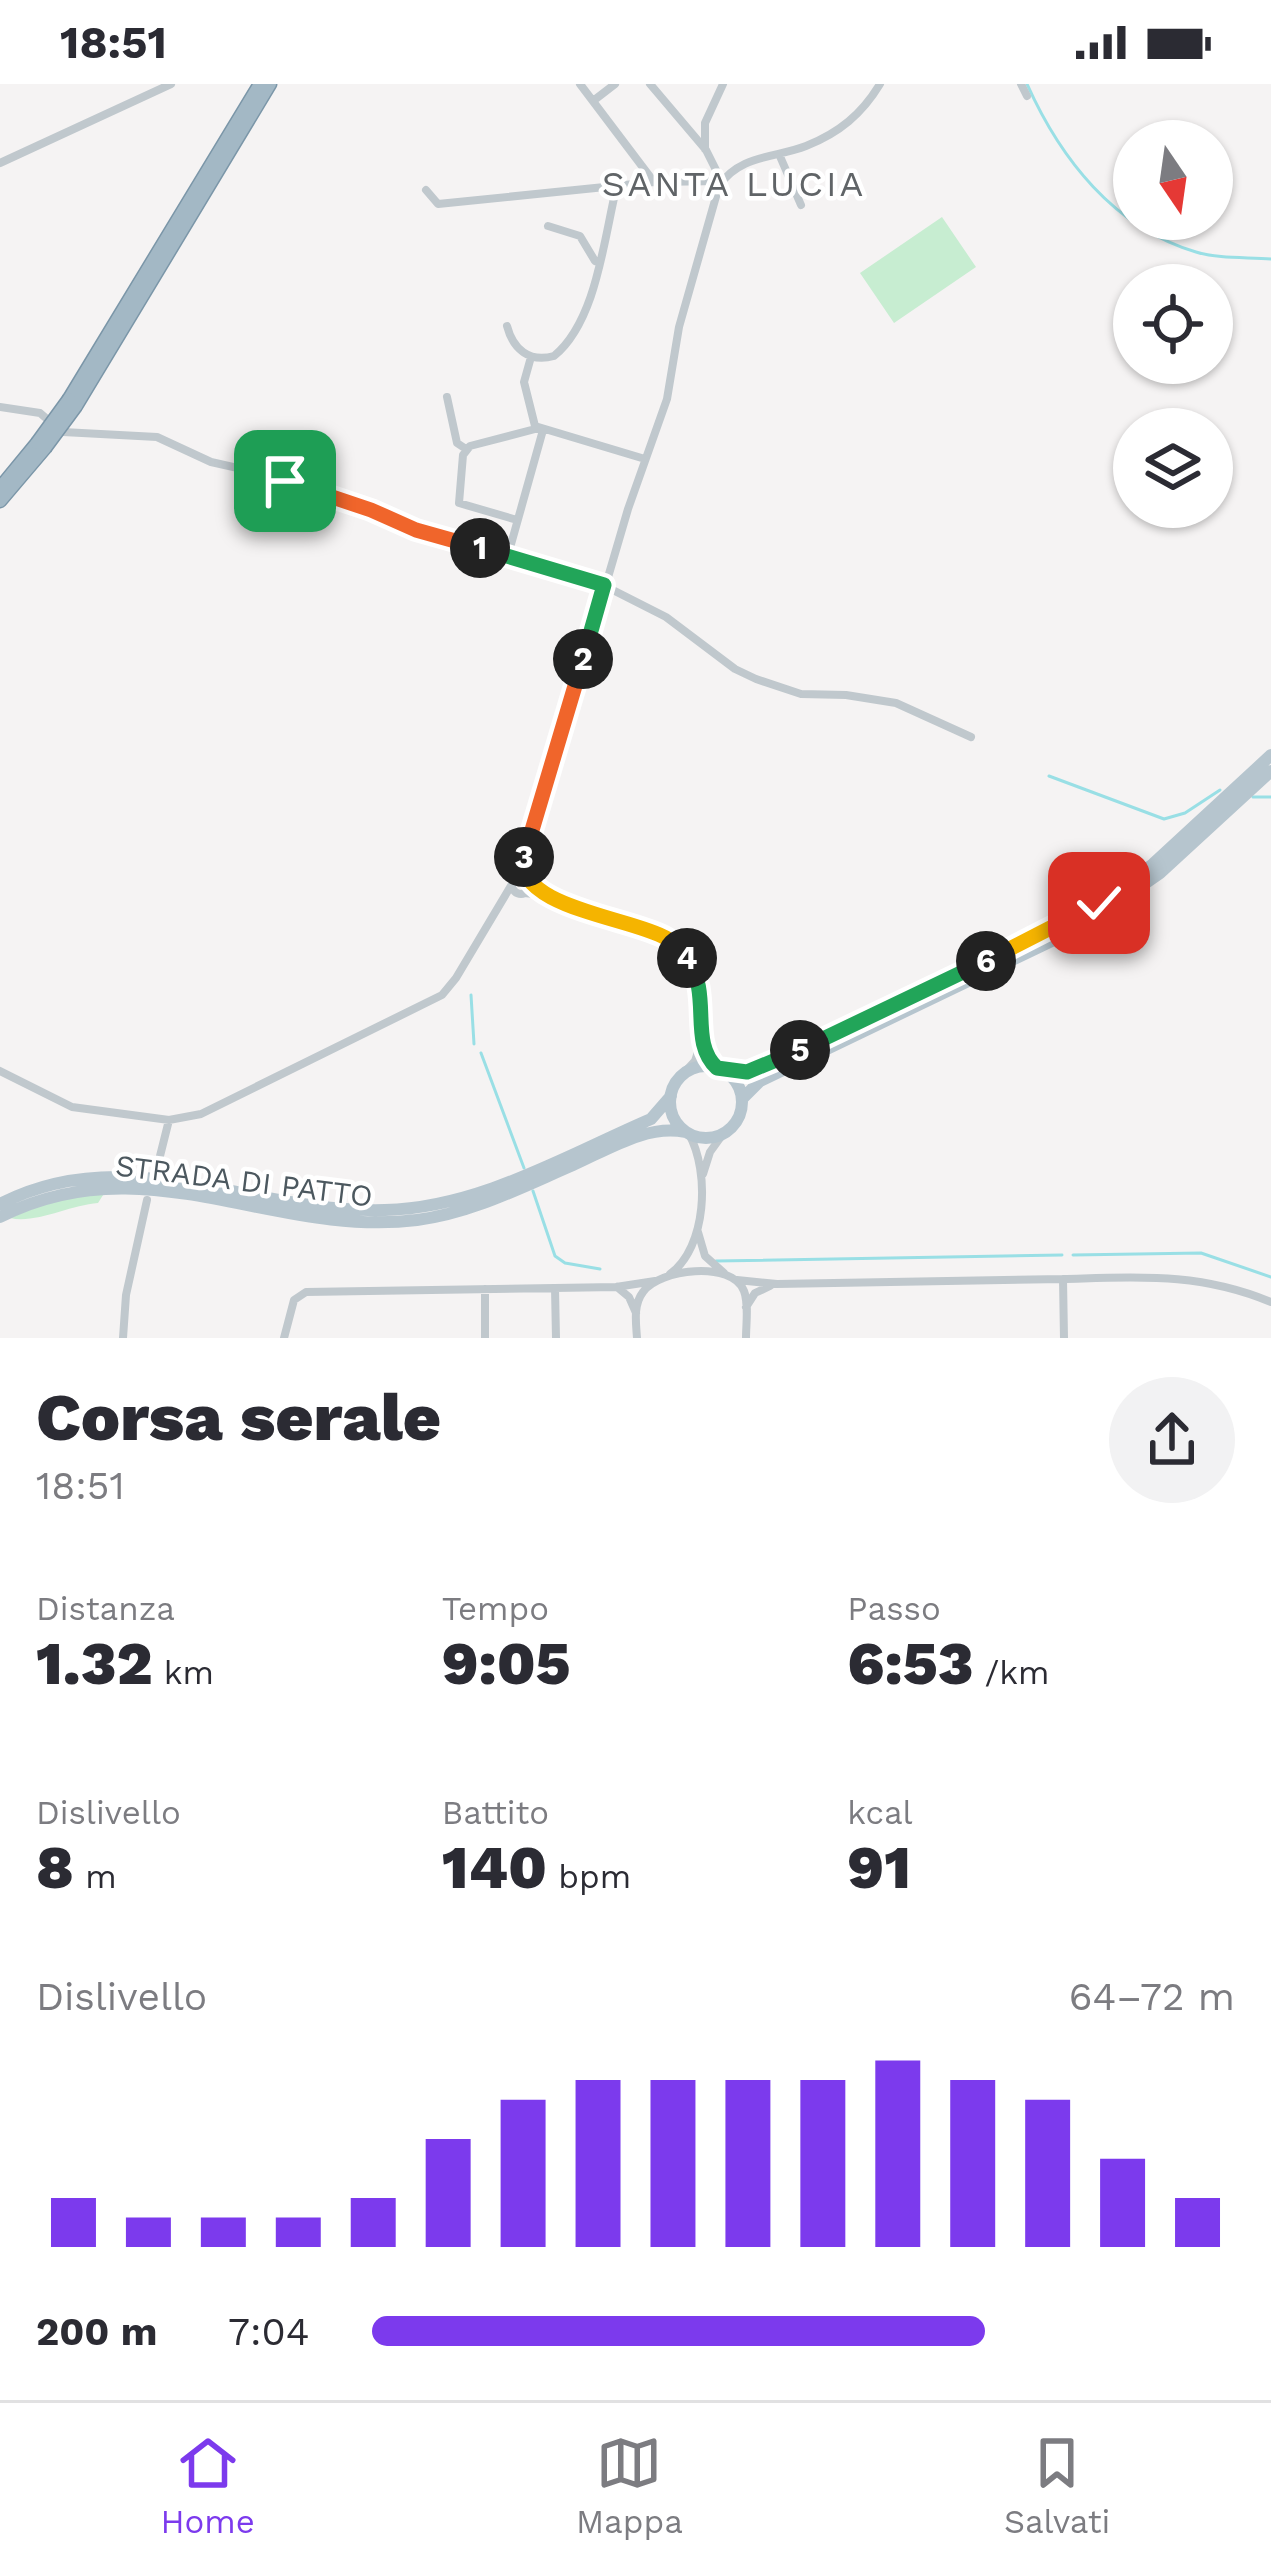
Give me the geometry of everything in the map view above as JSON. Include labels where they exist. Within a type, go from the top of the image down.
[{"type":"highway","points":[[73,402],[260,84]]},
{"type":"highway","points":[[0,501],[73,402],[270,84]]},
{"type":"highway","points":[[0,488],[41,446]]},
{"type":"main road","points":[[721,1070],[738,1086],[739,1117],[723,1134],[702,1138],[687,1133],[672,1114],[671,1096],[682,1075],[701,1066],[721,1070],[764,1067],[1086,911],[1153,864],[1271,755]]},
{"type":"main road","points":[[742,1099],[760,1081],[1087,924],[1160,873],[1271,771]]},
{"type":"main road","name":"STRADA DI PATTO","points":[[0,1204],[59,1183],[122,1175],[348,1208],[432,1205],[490,1188],[651,1119],[671,1096]]},
{"type":"main road","name":"STRADA DI PATTO","points":[[0,1217],[57,1195],[121,1186],[344,1219],[412,1220],[497,1198],[643,1135],[669,1129],[687,1133]]},
{"type":"street","points":[[0,163],[171,84]]},
{"type":"street","points":[[580,84],[654,182]]},
{"type":"street","points":[[593,101],[615,84]]},
{"type":"street","points":[[650,84],[706,150],[722,181]]},
{"type":"street","points":[[706,150],[704,129],[723,84]]},
{"type":"street","points":[[0,1071],[71,1107],[169,1120],[219,1107],[438,998],[456,978],[522,860],[604,585],[668,399],[679,327],[722,181],[747,162],[802,147],[841,128],[859,114],[880,84]]},
{"type":"street","points":[[1022,84],[1027,96]]},
{"type":"street","points":[[779,154],[801,206]]},
{"type":"street","points":[[426,190],[438,204],[616,185],[722,181]]},
{"type":"street","points":[[507,326],[515,346],[531,357],[554,356],[570,340],[586,310],[616,185]]},
{"type":"street","points":[[548,226],[580,236],[592,253],[596,272]]},
{"type":"street","points":[[596,272],[610,279]]},
{"type":"street","points":[[531,357],[524,382],[531,420],[541,429],[646,459]]},
{"type":"street","points":[[447,397],[457,443],[466,449],[541,429]]},
{"type":"street","points":[[0,407],[40,413],[47,419]]},
{"type":"street","points":[[508,555],[541,429]]},
{"type":"street","points":[[63,432],[158,437],[211,462],[269,476],[416,530],[604,585],[666,616],[735,669],[756,679],[801,694],[896,703],[971,737]]},
{"type":"street","points":[[466,449],[459,503],[517,520]]},
{"type":"street","points":[[522,860],[527,885]]},
{"type":"street","points":[[513,881],[659,934],[674,944],[692,963],[700,981],[705,1053],[721,1070]]},
{"type":"street","points":[[513,881],[514,891],[527,885]]},
{"type":"street","points":[[682,1075],[695,1061],[702,1035]]},
{"type":"street","points":[[158,1165],[169,1120]]},
{"type":"street","points":[[284,1338],[292,1303],[303,1293],[616,1287],[669,1275],[690,1255],[698,1231],[700,1158],[687,1133]]},
{"type":"street","points":[[700,1182],[710,1152],[723,1134]]},
{"type":"street","points":[[123,1338],[126,1295],[147,1200]]},
{"type":"street","points":[[698,1231],[705,1256],[743,1290],[746,1338]]},
{"type":"street","points":[[669,1275],[726,1274]]},
{"type":"street","points":[[736,1280],[777,1284],[1196,1278],[1271,1302]]},
{"type":"street","points":[[1063,1279],[1064,1338]]},
{"type":"street","points":[[637,1338],[640,1295],[655,1281]]},
{"type":"street","points":[[746,1308],[759,1290],[777,1284]]},
{"type":"street","points":[[616,1287],[629,1297],[637,1316]]},
{"type":"street","points":[[555,1288],[556,1338]]},
{"type":"street","points":[[485,1289],[485,1338]]},
{"type":"green space","points":[[942,217],[976,267],[894,323],[860,273]]},
{"type":"green space","points":[[105,1192],[98,1203],[10,1218],[54,1200]]},
{"type":"waterway","points":[[1027,84],[1073,163],[1115,208],[1140,226],[1205,254],[1271,259]]},
{"type":"waterway","points":[[1049,776],[1164,819],[1185,813],[1220,790]]},
{"type":"waterway","points":[[1253,797],[1271,797]]},
{"type":"waterway","points":[[471,995],[474,1044]]},
{"type":"waterway","points":[[481,1053],[524,1168]]},
{"type":"waterway","points":[[533,1191],[555,1256],[565,1263],[600,1269]]},
{"type":"waterway","points":[[1073,1255],[1201,1253],[1271,1277]]},
{"type":"waterway","points":[[716,1261],[1062,1255]]},
{"type":"district","name":"SANTA LUCIA","points":[[734,183]]},
{"type":"route","points":[[285,481],[416,530],[604,585],[522,869],[544,895],[659,934],[679,948],[700,981],[702,1044],[717,1068],[747,1072],[764,1067],[1050,931],[1099,903]]}]
